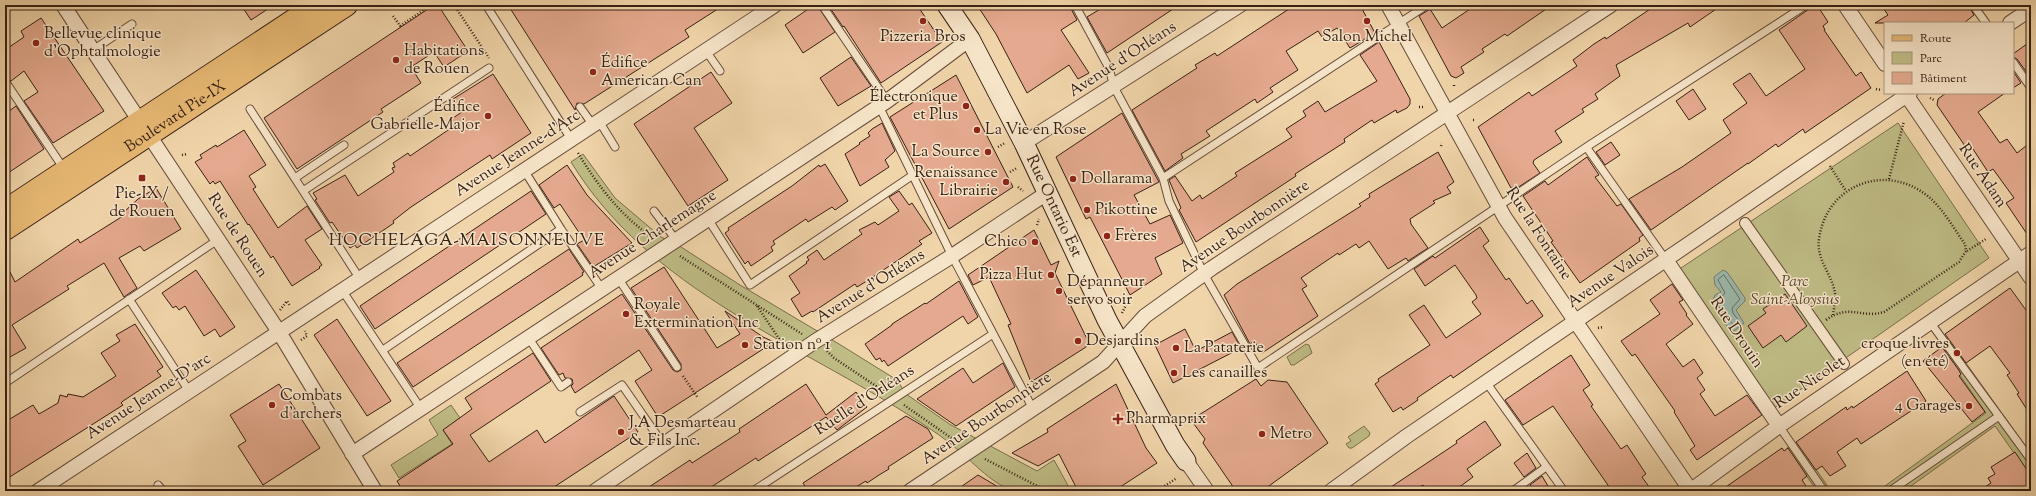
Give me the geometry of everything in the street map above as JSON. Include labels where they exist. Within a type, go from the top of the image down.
[{"type":"main road","name":"Boulevard Pie-IX","points":[[5,229],[145,127],[317,5]]},
{"type":"main road","name":"Boulevard Pie-IX","points":[[5,211],[65,171],[145,127],[346,5]]},
{"type":"main road","name":"Rue Ontario Est","points":[[947,5],[970,39],[1024,143],[1107,320],[1175,445],[1186,461]]},
{"type":"street","name":"Rue de Rouen","points":[[63,5],[279,332],[375,491]]},
{"type":"street","name":"Avenue Jeanne-d'Arc","points":[[279,332],[775,5]]},
{"type":"street","name":"Avenue d'Orléans","points":[[1024,143],[1114,87],[1240,5]]},
{"type":"street","name":"Rue la Fontaine","points":[[1388,5],[1499,208],[1690,491]]},
{"type":"street","name":"Avenue Bourbonnière","points":[[910,491],[1103,362],[1145,316],[1204,274],[1612,5]]},
{"type":"street","points":[[1845,5],[1884,63]]},
{"type":"street","points":[[2012,22],[2031,9]]},
{"type":"street","name":"Avenue Charlemagne","points":[[352,454],[618,278],[676,247],[708,219],[883,104],[970,39]]},
{"type":"street","name":"Avenue Valois","points":[[1331,491],[1486,382],[1907,94]]},
{"type":"street","name":"Rue Adam","points":[[1907,94],[2031,278]]},
{"type":"street","name":"Avenue d'Orléans","points":[[595,491],[814,342],[952,256],[1047,193]]},
{"type":"street","points":[[1745,223],[1844,364]]},
{"type":"street","name":"Rue Nicolet","points":[[1690,491],[1779,426],[2031,253]]},
{"type":"street","name":"Rue Drouin","points":[[1666,260],[1779,426]]},
{"type":"street","name":"Avenue Jeanne-D'arc","points":[[38,491],[279,332]]},
{"type":"street","name":"Rue Ontario Est","points":[[1186,461],[1207,491]]},
{"type":"lane","points":[[486,5],[571,140]]},
{"type":"lane","points":[[822,5],[883,104],[913,175],[952,256],[1033,409]]},
{"type":"lane","points":[[1075,5],[1109,68],[1114,87],[1163,178],[1169,201],[1204,274],[1258,368],[1587,148],[1806,5]]},
{"type":"lane","points":[[1163,178],[1428,5]]},
{"type":"lane","points":[[1973,5],[1985,22]]},
{"type":"lane","points":[[93,50],[132,24]]},
{"type":"lane","points":[[706,50],[720,71]]},
{"type":"lane","points":[[2014,63],[2031,88]]},
{"type":"lane","points":[[303,191],[489,68]]},
{"type":"lane","points":[[5,81],[65,171]]},
{"type":"lane","points":[[580,106],[615,147]]},
{"type":"lane","points":[[250,109],[360,279]]},
{"type":"lane","points":[[295,178],[344,145]]},
{"type":"lane","points":[[1587,148],[1666,260]]},
{"type":"lane","points":[[524,170],[602,289]]},
{"type":"lane","points":[[708,219],[750,285],[913,175]]},
{"type":"lane","points":[[654,211],[676,247]]},
{"type":"lane","points":[[383,350],[562,229]]},
{"type":"lane","points":[[5,383],[219,239]]},
{"type":"lane","points":[[618,278],[677,367]]},
{"type":"lane","points":[[342,290],[421,409]]},
{"type":"lane","points":[[129,299],[189,391]]},
{"type":"lane","points":[[1930,322],[2031,460]]},
{"type":"lane","name":"Ruelle d'Orléans","points":[[753,491],[993,334]]},
{"type":"lane","points":[[528,337],[561,387],[568,382]]},
{"type":"lane","points":[[1486,382],[1564,491]]},
{"type":"lane","points":[[580,412],[622,384],[664,444]]},
{"type":"lane","points":[[1890,491],[1999,416]]},
{"type":"lane","points":[[1779,426],[1824,491]]},
{"type":"lane","points":[[1513,491],[1546,467]]},
{"type":"path","points":[[393,16],[400,27],[431,5]]},
{"type":"path","points":[[454,5],[494,65],[489,68]]},
{"type":"path","points":[[459,8],[464,5]]},
{"type":"path","points":[[1876,89],[1882,90]]},
{"type":"path","points":[[1930,98],[1934,100]]},
{"type":"path","points":[[1888,179],[1904,121]]},
{"type":"path","points":[[998,147],[1006,143]]},
{"type":"path","points":[[182,155],[187,154]]},
{"type":"path","points":[[580,156],[611,200],[627,217],[655,239]]},
{"type":"path","points":[[1830,166],[1846,191]]},
{"type":"path","points":[[1010,172],[1017,167]]},
{"type":"path","points":[[1833,315],[1835,294],[1821,260],[1819,240],[1827,214],[1837,199],[1846,191],[1862,184],[1888,179],[1896,180],[1912,186],[1931,198],[1965,244],[1966,251]]},
{"type":"path","points":[[1018,187],[1025,193]]},
{"type":"path","points":[[1037,225],[1038,219]]},
{"type":"path","points":[[1817,326],[1833,315],[1852,310],[1868,314],[1884,312],[1959,262],[1966,251],[1986,238]]},
{"type":"path","points":[[676,247],[755,304],[807,338]]},
{"type":"path","points":[[279,312],[287,301]]},
{"type":"path","points":[[1122,314],[1127,303]]},
{"type":"path","points":[[755,304],[782,343]]},
{"type":"path","points":[[1598,328],[1603,327]]},
{"type":"path","points":[[677,367],[698,398]]},
{"type":"path","points":[[982,457],[1047,491]]},
{"type":"path","points":[[1157,491],[1177,478]]},
{"type":"green space","name":"Parc Saint-Aloysius","points":[[1898,123],[1989,258],[1774,408],[1678,270]]},
{"type":"green space","points":[[583,154],[615,198],[661,237],[678,245],[740,285],[897,380],[906,394],[951,425],[1037,471],[1054,460],[1071,491],[1020,492],[999,484],[985,474],[949,442],[923,424],[872,392],[729,310],[684,280],[642,246],[604,207],[571,162]]},
{"type":"green space","points":[[1951,342],[2031,454],[2031,477],[1995,426],[1904,491],[1878,491],[1986,413],[1941,348]]},
{"type":"green space","points":[[1306,344],[1309,345],[1312,353],[1294,365],[1291,365],[1287,357]]},
{"type":"green space","points":[[451,405],[460,418],[443,430],[452,444],[399,478],[391,465],[438,435],[429,420]]},
{"type":"green space","points":[[1364,426],[1370,433],[1369,436],[1352,448],[1349,448],[1346,444],[1351,441],[1348,437]]},
{"type":"green space","points":[[1797,442],[1831,491],[1817,491],[1787,448]]},
{"type":"water","points":[[1723,270],[1727,272],[1745,298],[1745,301],[1736,310],[1744,323],[1734,331],[1729,329],[1712,303],[1715,295],[1721,292],[1715,285],[1714,277]]},
{"type":"building","points":[[241,5],[274,5],[251,20]]},
{"type":"building","points":[[434,5],[438,5],[468,51],[444,67],[434,52],[411,67],[421,83],[381,109],[383,112],[297,169],[264,118]]},
{"type":"building","name":"Édifice American Can","points":[[508,5],[724,5],[685,30],[689,37],[584,104],[577,103],[575,110]]},
{"type":"building","points":[[814,5],[817,5],[835,32],[803,53],[785,25]]},
{"type":"building","points":[[828,5],[917,5],[942,42],[881,83],[844,26],[843,27]]},
{"type":"building","points":[[977,5],[1069,5],[1077,20],[1061,30],[1089,73],[1078,79],[1069,65],[1027,93],[996,34]]},
{"type":"building","points":[[1107,5],[1179,5],[1107,53],[1087,17]]},
{"type":"building","points":[[1295,5],[1360,5],[1375,33],[1350,48],[1337,28],[1322,37],[1318,31],[1286,51],[1298,70],[1270,88],[1273,92],[1257,103],[1255,99],[1206,131],[1210,136],[1181,154],[1183,158],[1165,171],[1132,110],[1197,68],[1195,65],[1215,53],[1217,56]]},
{"type":"building","points":[[1467,5],[1552,5],[1507,36],[1505,34],[1482,49],[1484,52],[1461,67],[1464,73],[1456,78],[1451,76],[1419,16],[1430,9],[1442,28],[1470,9]]},
{"type":"building","points":[[1656,5],[1722,5],[1690,27],[1688,23],[1616,65],[1620,76],[1595,94],[1598,99],[1582,109],[1584,112],[1555,131],[1562,142],[1534,160],[1533,163],[1540,173],[1517,188],[1516,186],[1511,188],[1478,127],[1529,92],[1532,96],[1577,66],[1573,60],[1594,44],[1605,37],[1606,39]]},
{"type":"building","points":[[1811,5],[1817,5],[1828,22],[1823,26],[1824,30],[1856,76],[1861,72],[1871,88],[1805,133],[1803,129],[1778,147],[1776,144],[1651,230],[1629,199],[1682,167],[1731,133],[1723,120],[1747,103],[1733,84],[1750,73],[1766,96],[1805,69],[1779,30],[1809,9]]},
{"type":"building","points":[[1881,5],[1968,5],[1974,15],[1965,22],[1875,23],[1888,15]]},
{"type":"building","points":[[41,18],[104,111],[53,143],[24,101],[38,92],[24,71],[11,81],[5,76],[5,50],[24,37],[21,31]]},
{"type":"building","points":[[2031,41],[2030,77],[2017,59],[2014,58],[2014,53]]},
{"type":"building","points":[[1379,42],[1410,99],[1410,104],[1407,108],[1397,113],[1396,110],[1374,123],[1372,120],[1344,139],[1345,142],[1295,174],[1296,176],[1196,242],[1179,210],[1181,208],[1169,180],[1175,176],[1192,201],[1200,195],[1202,199],[1237,176],[1235,173],[1292,137],[1286,129],[1306,116],[1303,111],[1318,101],[1325,112],[1377,81],[1360,55]]},
{"type":"building","points":[[851,57],[871,86],[838,106],[820,78]]},
{"type":"building","points":[[711,72],[732,103],[694,128],[728,180],[688,206],[634,124]]},
{"type":"building","points":[[2014,72],[2021,83],[2014,87]]},
{"type":"building","points":[[493,74],[531,133],[492,159],[490,155],[411,207],[393,221],[394,223],[357,248],[355,245],[350,248],[332,222],[330,223],[315,200],[317,199],[313,193],[345,175],[358,196],[394,172],[392,168],[395,167],[393,163],[408,153],[410,156],[454,126],[450,120],[462,112],[453,99]]},
{"type":"building","points":[[956,75],[1013,187],[949,229],[890,117]]},
{"type":"building","points":[[1693,89],[1706,109],[1689,120],[1676,101]]},
{"type":"building","points":[[1945,94],[2004,94],[1978,112],[2000,143],[2007,139],[2017,153],[2026,146],[2031,154],[2031,240],[2006,203],[2014,198],[1993,169],[1988,172],[1969,143],[1965,146],[1937,105],[1938,99]]},
{"type":"building","points":[[16,106],[44,149],[5,175],[5,114]]},
{"type":"building","points":[[1122,113],[1159,182],[1134,195],[1150,224],[1170,215],[1183,243],[1155,258],[1162,274],[1130,295],[1090,217],[1086,219],[1056,157]]},
{"type":"building","points":[[882,123],[895,151],[885,160],[889,167],[860,186],[845,154],[870,136],[868,133]]},
{"type":"building","points":[[244,130],[266,165],[249,176],[256,187],[253,189],[278,228],[307,206],[322,229],[305,240],[322,265],[319,267],[320,268],[292,286],[273,256],[271,258],[249,224],[248,225],[220,181],[215,184],[213,181],[210,184],[195,162],[202,158],[200,155],[216,145],[217,147]]},
{"type":"building","points":[[1611,142],[1620,155],[1605,165],[1596,152]]},
{"type":"building","points":[[1438,152],[1454,182],[1447,187],[1451,193],[1433,201],[1435,203],[1410,219],[1411,224],[1428,248],[1408,261],[1406,258],[1388,269],[1369,241],[1359,248],[1356,244],[1339,255],[1338,253],[1301,278],[1307,286],[1302,289],[1318,316],[1262,353],[1254,341],[1250,344],[1224,295],[1237,284],[1361,206],[1359,204],[1370,197],[1369,194]]},
{"type":"building","points":[[1587,157],[1599,175],[1595,177],[1617,206],[1621,204],[1643,235],[1639,238],[1640,241],[1580,283],[1551,242],[1553,241],[1523,196],[1545,181],[1548,185]]},
{"type":"building","points":[[825,164],[848,201],[835,210],[832,207],[808,222],[806,219],[773,241],[775,244],[771,247],[773,251],[751,266],[748,261],[745,264],[725,233],[729,230],[728,228],[792,186],[819,165],[820,167]]},
{"type":"building","points":[[567,165],[587,195],[632,243],[593,267],[577,244],[584,240],[560,204],[554,208],[539,185]]},
{"type":"building","points":[[156,188],[181,229],[144,251],[140,246],[119,258],[137,288],[124,297],[104,263],[67,286],[69,289],[12,325],[26,348],[10,357],[5,349],[5,262],[15,282],[78,239],[80,243],[123,216],[124,212],[138,199]]},
{"type":"building","points":[[531,191],[546,214],[375,329],[360,306]]},
{"type":"building","points":[[899,191],[909,205],[912,203],[932,233],[919,241],[922,244],[870,279],[857,287],[855,284],[813,312],[812,311],[802,317],[791,299],[800,293],[789,276],[807,263],[806,262],[809,260],[807,257],[817,250],[824,260],[862,234],[859,230],[875,222],[878,225],[899,211],[889,197]]},
{"type":"building","points":[[1480,227],[1489,241],[1483,246],[1506,280],[1509,278],[1527,304],[1532,300],[1543,316],[1453,378],[1451,375],[1417,398],[1418,400],[1403,410],[1401,407],[1393,412],[1375,384],[1379,381],[1378,379],[1430,345],[1409,315],[1424,305],[1446,338],[1481,314],[1472,302],[1477,298],[1476,295],[1455,265],[1425,286],[1414,269],[1433,256],[1435,258]]},
{"type":"building","points":[[1034,230],[1051,265],[1059,261],[1055,273],[1089,343],[1086,347],[1031,382],[1008,325],[1011,324],[989,277],[973,285],[968,275]]},
{"type":"building","points":[[569,249],[584,272],[582,273],[583,275],[413,387],[397,363]]},
{"type":"building","name":"Station nº 1","points":[[664,267],[717,348],[740,334],[725,311],[763,337],[774,342],[658,417],[635,381],[652,370],[639,350],[575,393],[571,386],[573,384],[572,379],[565,378],[563,373],[559,375],[541,348],[622,294],[673,370],[677,372],[681,370],[681,364],[631,288]]},
{"type":"building","points":[[196,270],[235,327],[220,337],[215,329],[204,336],[185,306],[179,310],[176,306],[173,308],[162,293]]},
{"type":"building","points":[[959,281],[978,317],[968,324],[963,316],[888,366],[884,360],[882,362],[880,358],[876,360],[865,344],[892,324],[925,303],[926,304]]},
{"type":"building","points":[[1672,284],[1683,300],[1679,302],[1693,324],[1666,344],[1683,367],[1694,359],[1703,373],[1697,378],[1705,390],[1700,394],[1715,416],[1747,395],[1762,415],[1697,460],[1690,450],[1695,446],[1674,412],[1675,411],[1635,354],[1632,356],[1621,341],[1660,314],[1650,300]]},
{"type":"building","points":[[2010,288],[2031,317],[2031,416],[2017,394],[2019,393],[2007,375],[2010,373],[1990,346],[1966,363],[1945,334]]},
{"type":"building","points":[[1785,294],[1807,326],[1786,342],[1781,335],[1763,348],[1748,326],[1766,313],[1763,309]]},
{"type":"building","points":[[337,319],[391,401],[367,416],[314,335]]},
{"type":"building","points":[[135,324],[163,367],[157,371],[161,376],[123,401],[121,403],[123,405],[5,480],[5,422],[33,405],[39,414],[58,403],[60,395],[67,397],[68,394],[83,397],[116,376],[101,353],[120,341],[116,335]]},
{"type":"building","points":[[1185,329],[1196,351],[1232,332],[1241,348],[1173,383],[1155,345]]},
{"type":"building","points":[[1942,347],[1961,374],[1959,376],[1985,412],[1972,422],[1923,361]]},
{"type":"building","points":[[533,353],[551,381],[470,435],[489,462],[537,430],[545,443],[614,396],[638,432],[548,491],[403,491],[397,481],[453,444],[443,430],[472,409],[465,398]]},
{"type":"building","points":[[1571,355],[1590,385],[1583,390],[1593,405],[1591,406],[1621,449],[1627,445],[1646,474],[1642,477],[1652,491],[1612,491],[1553,406],[1523,425],[1505,400]]},
{"type":"building","points":[[1003,363],[1015,387],[956,426],[917,399],[963,368],[973,383]]},
{"type":"building","points":[[1907,371],[1926,401],[1861,444],[1857,438],[1837,452],[1846,466],[1830,476],[1822,466],[1816,470],[1796,442],[1846,407],[1847,410],[1852,406],[1853,408]]},
{"type":"building","name":"Metro","points":[[1256,379],[1261,386],[1268,380],[1287,382],[1328,443],[1262,491],[1236,491],[1203,443],[1205,439],[1191,420]]},
{"type":"building","points":[[279,384],[320,448],[263,485],[238,446],[246,441],[230,415]]},
{"type":"building","points":[[806,384],[826,415],[856,392],[867,407],[837,430],[826,417],[758,461],[756,458],[705,491],[643,491],[690,460],[692,463],[740,432],[739,429]]},
{"type":"building","points":[[1116,384],[1146,448],[1157,463],[1114,491],[1078,491],[1059,454],[1038,466],[1012,453],[1048,432],[1047,429]]},
{"type":"building","points":[[906,416],[928,429],[933,438],[888,467],[889,469],[867,483],[866,481],[849,491],[808,491],[803,483]]},
{"type":"building","points":[[1485,421],[1501,445],[1467,469],[1473,477],[1454,491],[1427,491],[1423,485],[1413,491],[1385,491],[1457,443],[1456,441]]},
{"type":"building","points":[[1782,448],[1784,451],[1788,448],[1807,476],[1802,480],[1806,486],[1799,491],[1720,491]]},
{"type":"building","points":[[2015,452],[2031,476],[2031,491],[1979,491],[1991,483],[1988,478],[1995,474],[1991,467]]},
{"type":"building","points":[[1527,453],[1536,468],[1524,477],[1514,463]]},
{"type":"building","points":[[978,475],[1005,491],[955,491]]},
{"type":"building","points":[[1542,476],[1551,491],[1534,491],[1530,485]]},
{"type":"place","name":"Pizzeria Bros","points":[[923,21]]},
{"type":"place","name":"Salon Michel","points":[[1367,21]]},
{"type":"place","name":"Bellevue clinique d'Ophtalmologie","points":[[36,43]]},
{"type":"place","name":"Habitations de Rouen","points":[[396,60]]},
{"type":"place","name":"Édifice American Can","points":[[593,72]]},
{"type":"place","name":"Électronique et Plus","points":[[966,106]]},
{"type":"place","name":"Édifice Gabrielle-Major","points":[[488,116]]},
{"type":"place","name":"La Vie en Rose","points":[[977,130]]},
{"type":"place","name":"La Source","points":[[988,152]]},
{"type":"place","name":"Pie-IX / de Rouen","points":[[142,178]]},
{"type":"place","name":"Dollarama","points":[[1073,179]]},
{"type":"place","name":"Renaissance Librairie","points":[[1006,182]]},
{"type":"place","name":"Pikottine","points":[[1087,210]]},
{"type":"place","name":"Frères","points":[[1107,236]]},
{"type":"place","name":"Chico","points":[[1035,242]]},
{"type":"place","name":"Pizza Hut","points":[[1051,275]]},
{"type":"place","name":"Dépanneur servo soir","points":[[1059,291]]},
{"type":"place","name":"Royale Extermination Inc","points":[[626,314]]},
{"type":"place","name":"Desjardins","points":[[1078,341]]},
{"type":"place","name":"Station nº 1","points":[[745,345]]},
{"type":"place","name":"La Pataterie","points":[[1176,348]]},
{"type":"place","name":"croque livres (en été)","points":[[1957,353]]},
{"type":"place","name":"Les canailles","points":[[1174,373]]},
{"type":"place","name":"Combats d'archers","points":[[272,405]]},
{"type":"place","name":"4 Garages","points":[[1969,406]]},
{"type":"place","name":"Pharmaprix","points":[[1118,419]]},
{"type":"place","name":"J.A Desmarteau & Fils Inc.","points":[[621,432]]},
{"type":"place","name":"Metro","points":[[1262,434]]},
{"type":"district","name":"HOCHELAGA-MAISONNEUVE","points":[[467,241]]}]
